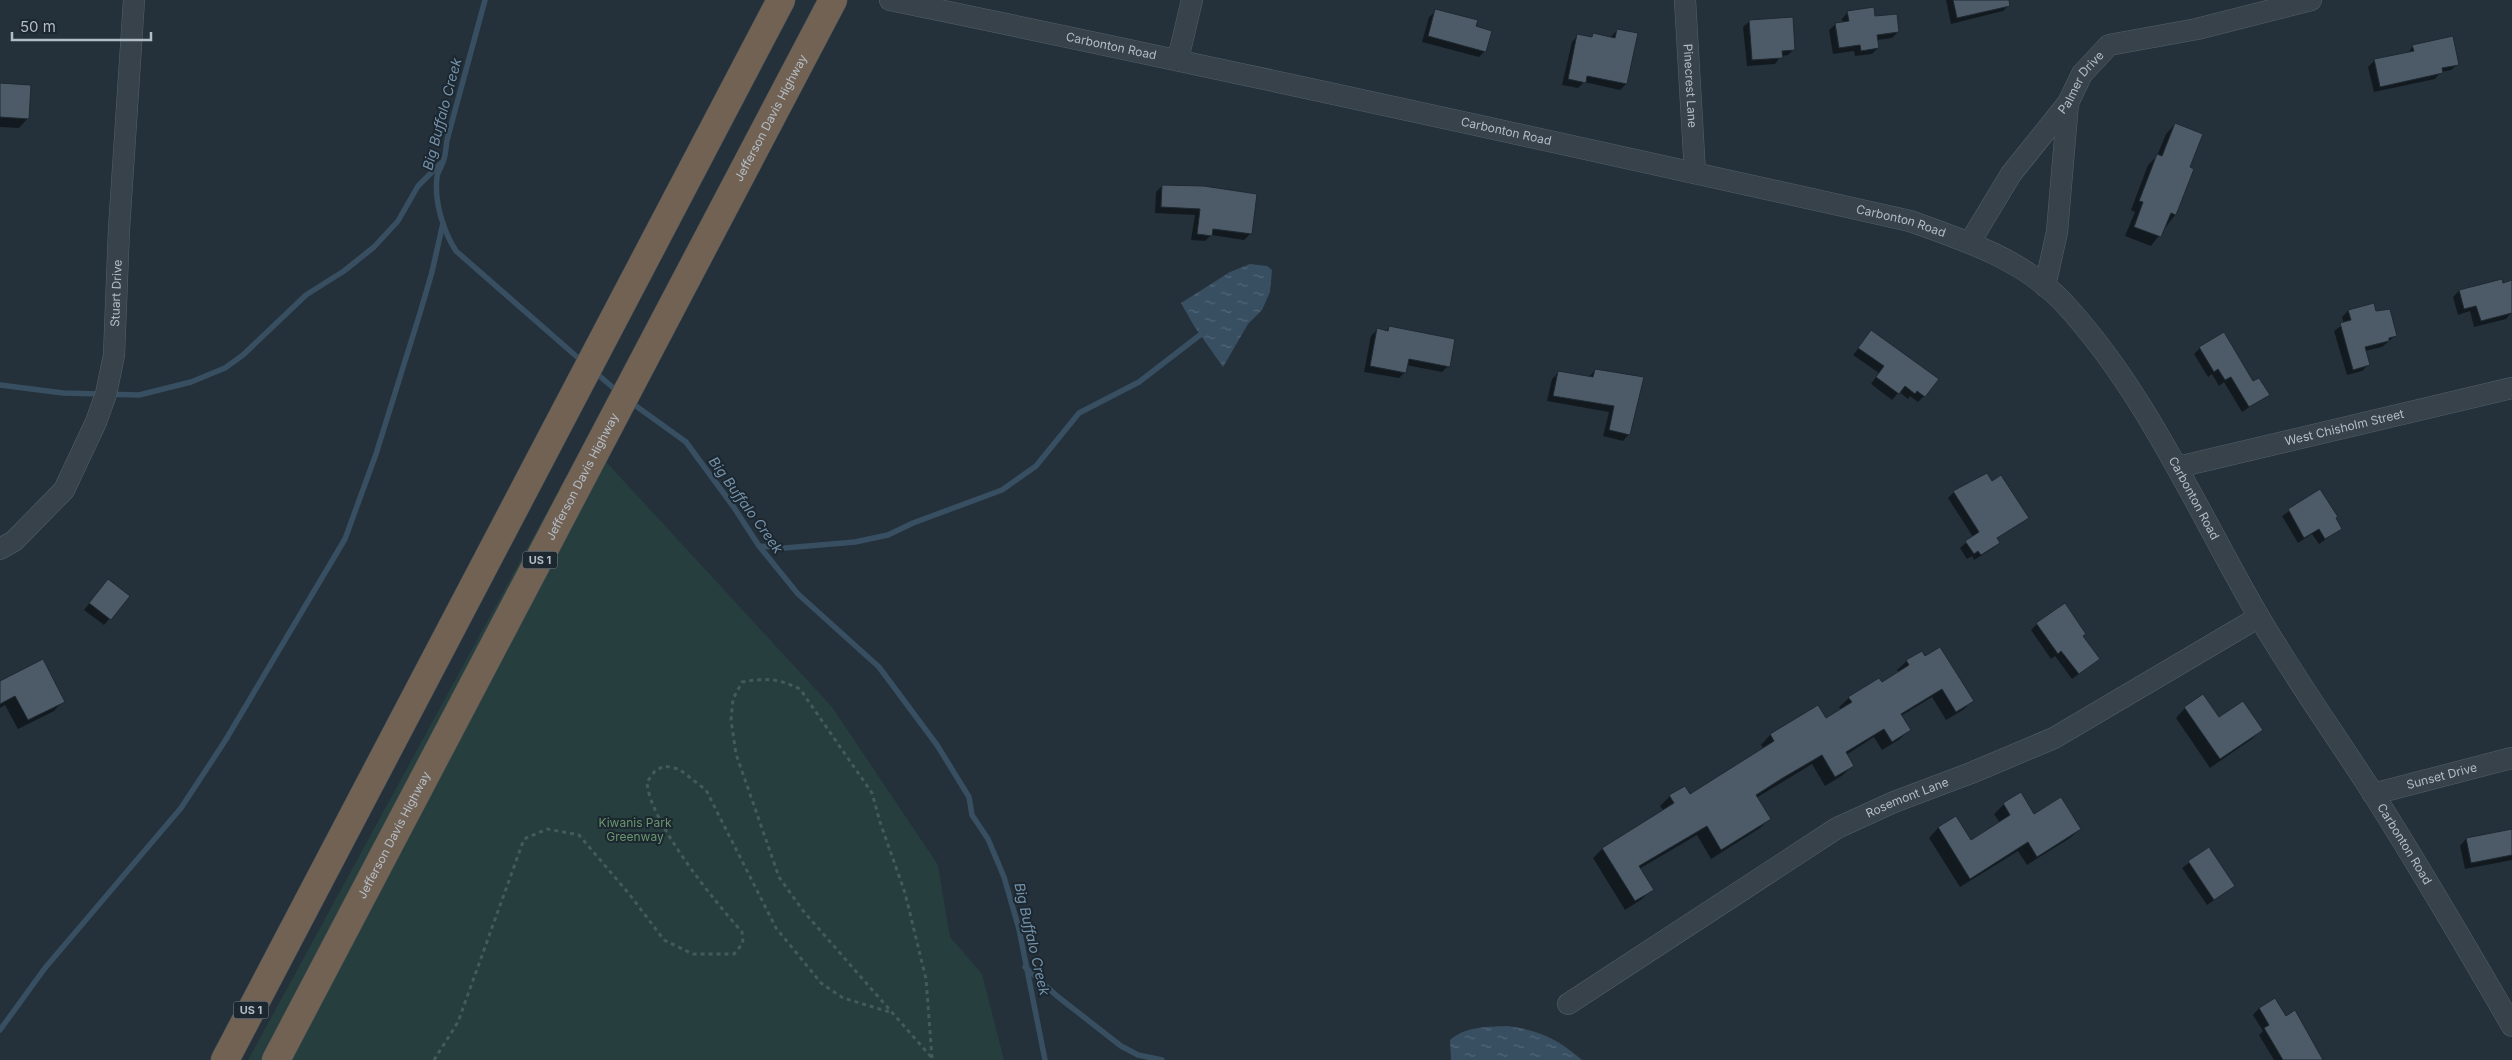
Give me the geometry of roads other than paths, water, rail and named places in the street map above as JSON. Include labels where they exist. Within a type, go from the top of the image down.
[{"type":"highway","name":"US 1","points":[[225,1060],[780,0]]},
{"type":"highway","name":"Jefferson Davis Highway","points":[[276,1060],[833,0]]},
{"type":"street","name":"Stuart Drive","points":[[0,548],[14,541],[64,490],[96,422],[106,394],[114,355],[119,230],[134,0]]},
{"type":"street","name":"Carbonton Road","points":[[890,0],[1178,59],[1316,92],[1910,221],[1970,242],[2015,265],[2045,286],[2063,302],[2126,381],[2178,467],[2259,617],[2430,885],[2512,1026]]},
{"type":"street","points":[[1178,59],[1192,0]]},
{"type":"street","name":"Pinecrest Lane","points":[[1685,0],[1695,173]]},
{"type":"street","name":"Palmer Drive","points":[[1970,242],[2011,174],[2068,103],[2082,74],[2109,45],[2197,29],[2311,0]]},
{"type":"street","points":[[2045,286],[2057,232],[2068,103]]},
{"type":"street","name":"West Chisholm Street","points":[[2178,467],[2512,388]]},
{"type":"street","name":"Rosemont Lane","points":[[1568,1004],[1837,828],[1894,802],[1971,774],[2054,738],[2259,617]]},
{"type":"street","name":"Sunset Drive","points":[[2373,794],[2512,758]]},
{"type":"water","points":[[1250,264],[1267,266],[1272,270],[1270,292],[1262,310],[1248,324],[1223,367],[1194,326],[1181,303],[1230,272]]},
{"type":"water","points":[[1507,1026],[1529,1030],[1548,1037],[1565,1046],[1582,1060],[1451,1060],[1450,1040],[1456,1035],[1477,1028]]},
{"type":"waterway","name":"Big Buffalo Creek","points":[[485,0],[447,140],[445,154],[438,172],[436,186],[440,216],[456,251],[584,363]]},
{"type":"waterway","points":[[0,385],[63,393],[139,395],[191,382],[225,368],[243,355],[306,295],[344,271],[374,247],[398,221],[418,186],[441,163]]},
{"type":"waterway","points":[[0,1030],[45,968],[181,808],[225,741],[345,539],[376,454],[420,313],[443,223]]},
{"type":"waterway","points":[[759,546],[785,548],[855,542],[888,535],[913,523],[1002,490],[1036,466],[1079,413],[1139,382],[1200,335],[1204,328]]},
{"type":"waterway","name":"Big Buffalo Creek","points":[[595,372],[618,392]]},
{"type":"waterway","name":"Big Buffalo Creek","points":[[629,401],[686,442],[733,506],[759,546],[798,594],[879,667],[937,745],[969,797],[972,815],[988,839],[1004,877],[1019,929],[1045,1060]]},
{"type":"waterway","points":[[1025,967],[1057,996],[1121,1046],[1138,1055],[1162,1060]]},
{"type":"park label","name":"Kiwanis Park Greenway","points":[[635,830]]}]
